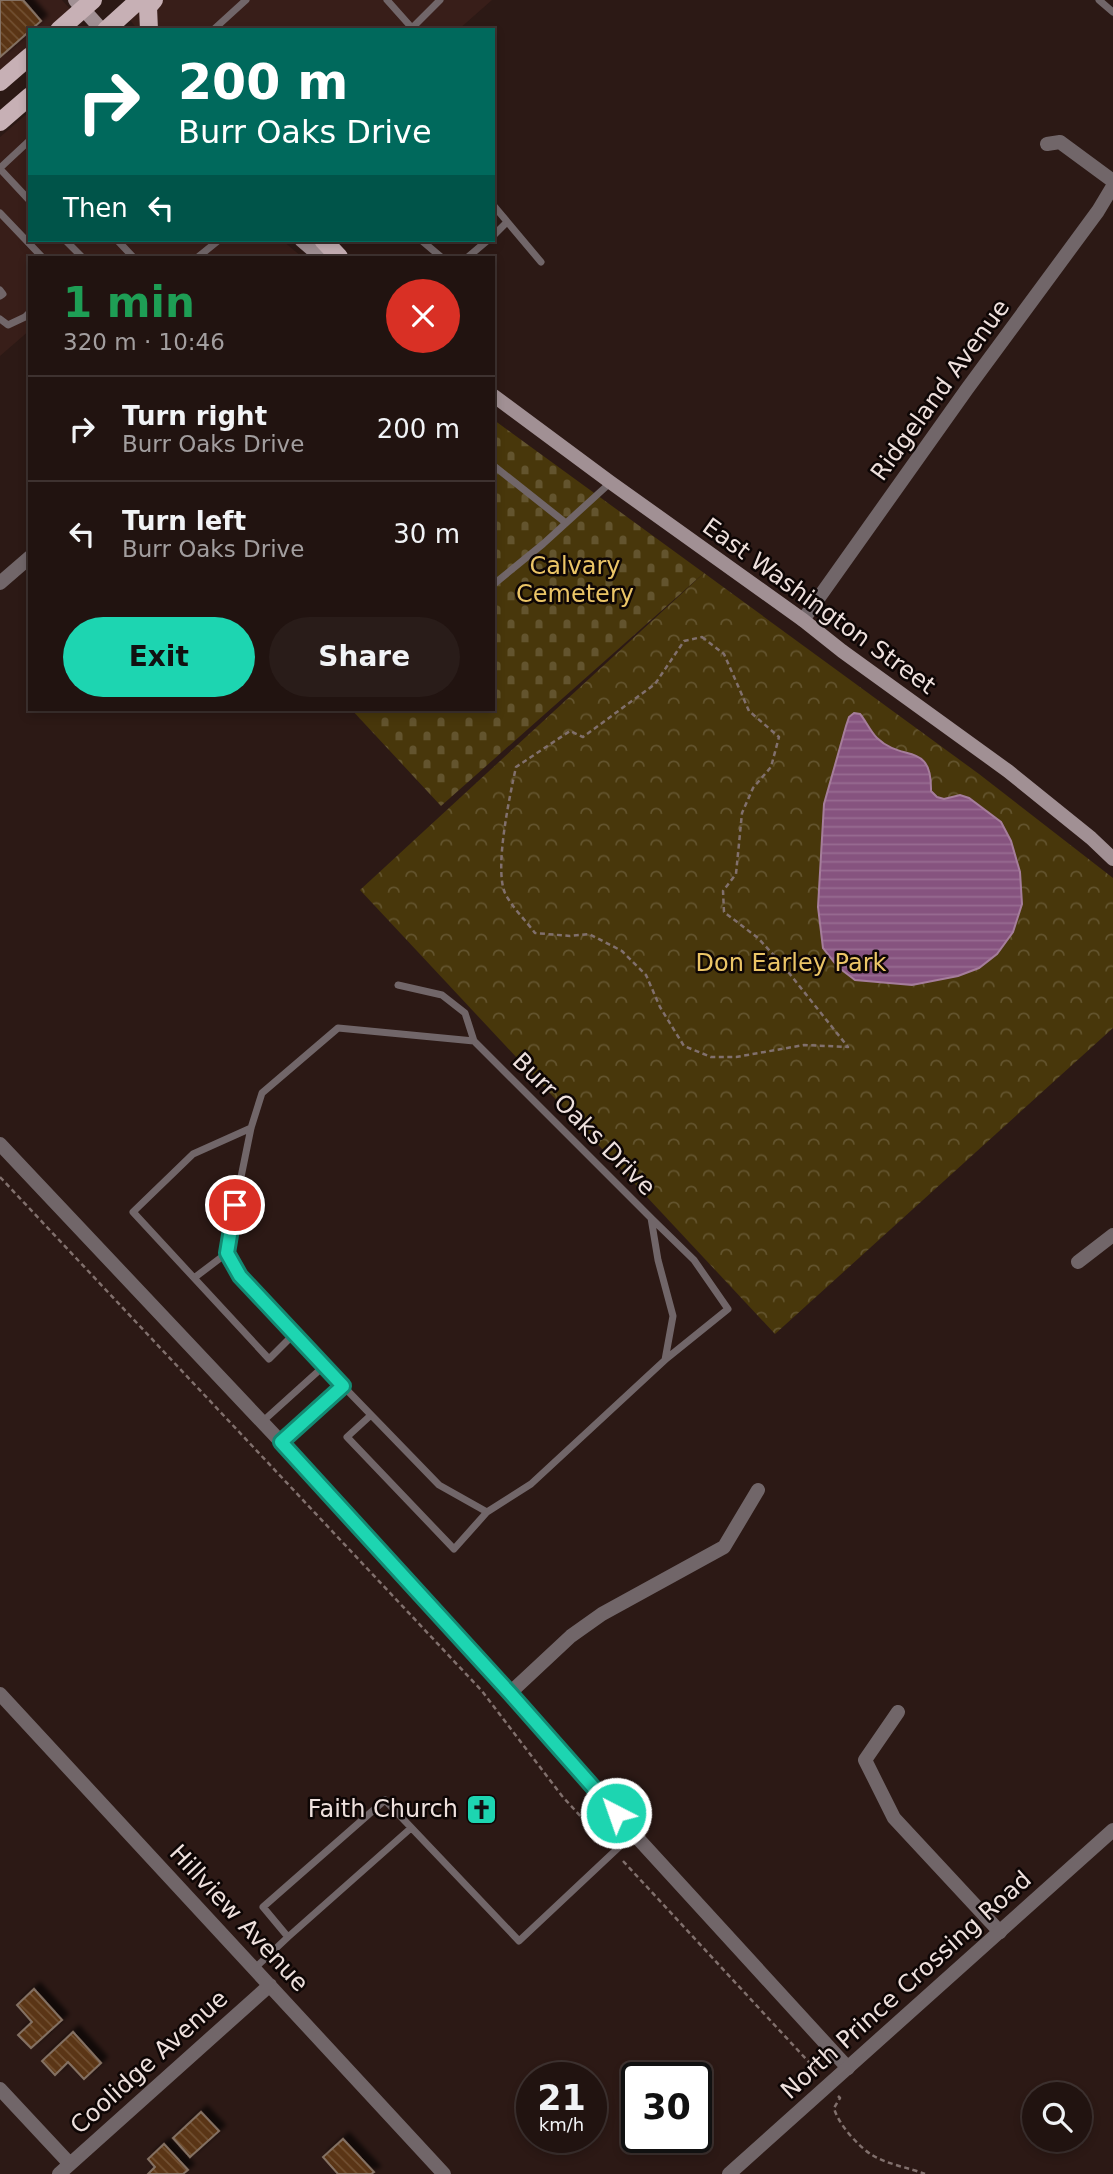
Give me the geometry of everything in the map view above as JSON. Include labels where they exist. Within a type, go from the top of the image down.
[{"type":"main road","points":[[106,28],[139,0]]},
{"type":"main road","points":[[149,28],[148,7],[154,0]]},
{"type":"main road","points":[[61,28],[84,3],[103,28]]},
{"type":"main road","points":[[0,82],[28,58]]},
{"type":"main road","points":[[0,122],[28,98]]},
{"type":"main road","points":[[303,242],[320,256]]},
{"type":"main road","points":[[325,242],[338,256]]},
{"type":"main road","name":"East Washington Street","points":[[495,397],[803,620],[1042,798],[1113,859]]},
{"type":"street","points":[[1047,144],[1060,142],[1113,181]]},
{"type":"street","name":"Ridgeland Avenue","points":[[803,620],[967,388],[1098,211],[1113,186]]},
{"type":"street","points":[[0,583],[28,559]]},
{"type":"street","points":[[0,1144],[281,1442],[848,2068]]},
{"type":"street","points":[[1078,1262],[1113,1235]]},
{"type":"street","points":[[510,1693],[571,1636],[602,1614],[724,1546],[758,1490]]},
{"type":"street","name":"Hillview Avenue","points":[[0,1694],[5,1710],[271,1984],[444,2174]]},
{"type":"street","points":[[898,1712],[865,1760],[894,1818],[1000,1932]]},
{"type":"street","name":"North Prince Crossing Road","points":[[729,2174],[1113,1830]]},
{"type":"street","name":"Coolidge Avenue","points":[[64,2169],[271,1984]]},
{"type":"street","points":[[0,2089],[64,2169]]},
{"type":"lane","points":[[215,28],[246,0]]},
{"type":"lane","points":[[387,0],[410,28]]},
{"type":"lane","points":[[412,28],[440,0]]},
{"type":"lane","points":[[1098,0],[1113,12]]},
{"type":"lane","points":[[28,142],[0,169],[28,199]]},
{"type":"lane","points":[[495,207],[541,262]]},
{"type":"lane","points":[[0,213],[41,256]]},
{"type":"lane","points":[[495,234],[508,222]]},
{"type":"lane","points":[[67,242],[81,256]]},
{"type":"lane","points":[[119,242],[132,256]]},
{"type":"lane","points":[[199,256],[217,242]]},
{"type":"lane","points":[[423,242],[440,256]]},
{"type":"lane","points":[[469,256],[486,242]]},
{"type":"lane","points":[[0,290],[3,293],[0,296]]},
{"type":"lane","points":[[0,319],[8,325],[28,314]]},
{"type":"lane","points":[[495,467],[566,523]]},
{"type":"lane","points":[[495,583],[543,544],[610,482]]},
{"type":"lane","points":[[398,985],[442,995],[465,1013],[474,1041],[338,1028],[262,1093],[251,1128],[227,1253],[240,1276],[439,1485],[487,1512]]},
{"type":"lane","name":"Burr Oaks Drive","points":[[474,1041],[652,1219],[673,1316],[665,1360]]},
{"type":"lane","points":[[251,1128],[193,1154],[133,1212],[270,1359],[294,1334]]},
{"type":"lane","points":[[371,1415],[347,1437],[454,1549],[487,1512],[531,1484],[665,1360],[728,1309],[694,1260],[652,1219]]},
{"type":"lane","points":[[194,1278],[227,1253]]},
{"type":"lane","points":[[262,1422],[324,1366]]},
{"type":"lane","points":[[281,1442],[343,1386]]},
{"type":"lane","points":[[288,1937],[263,1908],[385,1800],[519,1941],[633,1833]]},
{"type":"lane","points":[[255,1968],[411,1828]]},
{"type":"path","points":[[702,637],[724,654],[749,711],[779,737],[771,767],[753,788],[742,813],[736,874],[723,891],[724,912],[758,938],[781,963],[848,1047],[804,1045],[736,1057],[711,1057],[684,1046],[660,1007],[646,975],[622,951],[589,934],[570,936],[535,933],[505,893],[502,876],[504,824],[516,767],[570,731],[583,737],[655,684],[684,642],[702,637]]},
{"type":"path","points":[[0,1177],[482,1691],[562,1796],[814,2067]]},
{"type":"path","points":[[840,2098],[834,2108],[836,2117],[850,2135],[873,2155],[925,2174]]},
{"type":"shaded area","points":[[0,0],[62,0],[79,19],[69,28],[28,28],[28,63],[0,86]]},
{"type":"shaded area","points":[[143,0],[492,0],[460,28],[136,28],[126,15]]},
{"type":"shaded area","points":[[28,113],[28,242],[284,242],[301,256],[28,256],[28,332],[0,356],[0,137]]},
{"type":"shaded area","points":[[854,713],[860,714],[877,738],[897,750],[914,755],[927,765],[931,791],[937,797],[944,799],[960,795],[969,798],[1001,822],[1011,841],[1020,872],[1022,904],[1013,932],[997,954],[979,968],[958,976],[912,985],[855,980],[838,967],[823,948],[818,907],[824,804],[846,726],[849,717]]},
{"type":"green space","name":"Calvary Cemetery","points":[[495,421],[704,573],[441,806],[353,711],[495,711]]},
{"type":"green space","name":"Don Earley Park","points":[[704,573],[979,774],[1113,878],[1113,1028],[775,1334],[360,890]]},
{"type":"building","points":[[0,0],[23,0],[41,21],[33,28],[28,28],[28,32],[0,57]]},
{"type":"building","points":[[34,1989],[62,2020],[31,2048],[18,2035],[32,2022],[17,2005]]},
{"type":"building","points":[[73,2032],[101,2063],[84,2079],[68,2062],[55,2075],[42,2061]]},
{"type":"building","points":[[201,2112],[219,2131],[190,2157],[173,2138]]},
{"type":"building","points":[[343,2139],[374,2172],[338,2174],[323,2157]]},
{"type":"building","points":[[164,2144],[188,2170],[183,2174],[148,2174],[155,2167],[148,2159]]},
{"type":"place","name":"Faith Church","points":[[481,1809]]},
{"type":"route","points":[[235,1205],[227,1253],[240,1276],[343,1386],[281,1442],[616,1813]]}]
